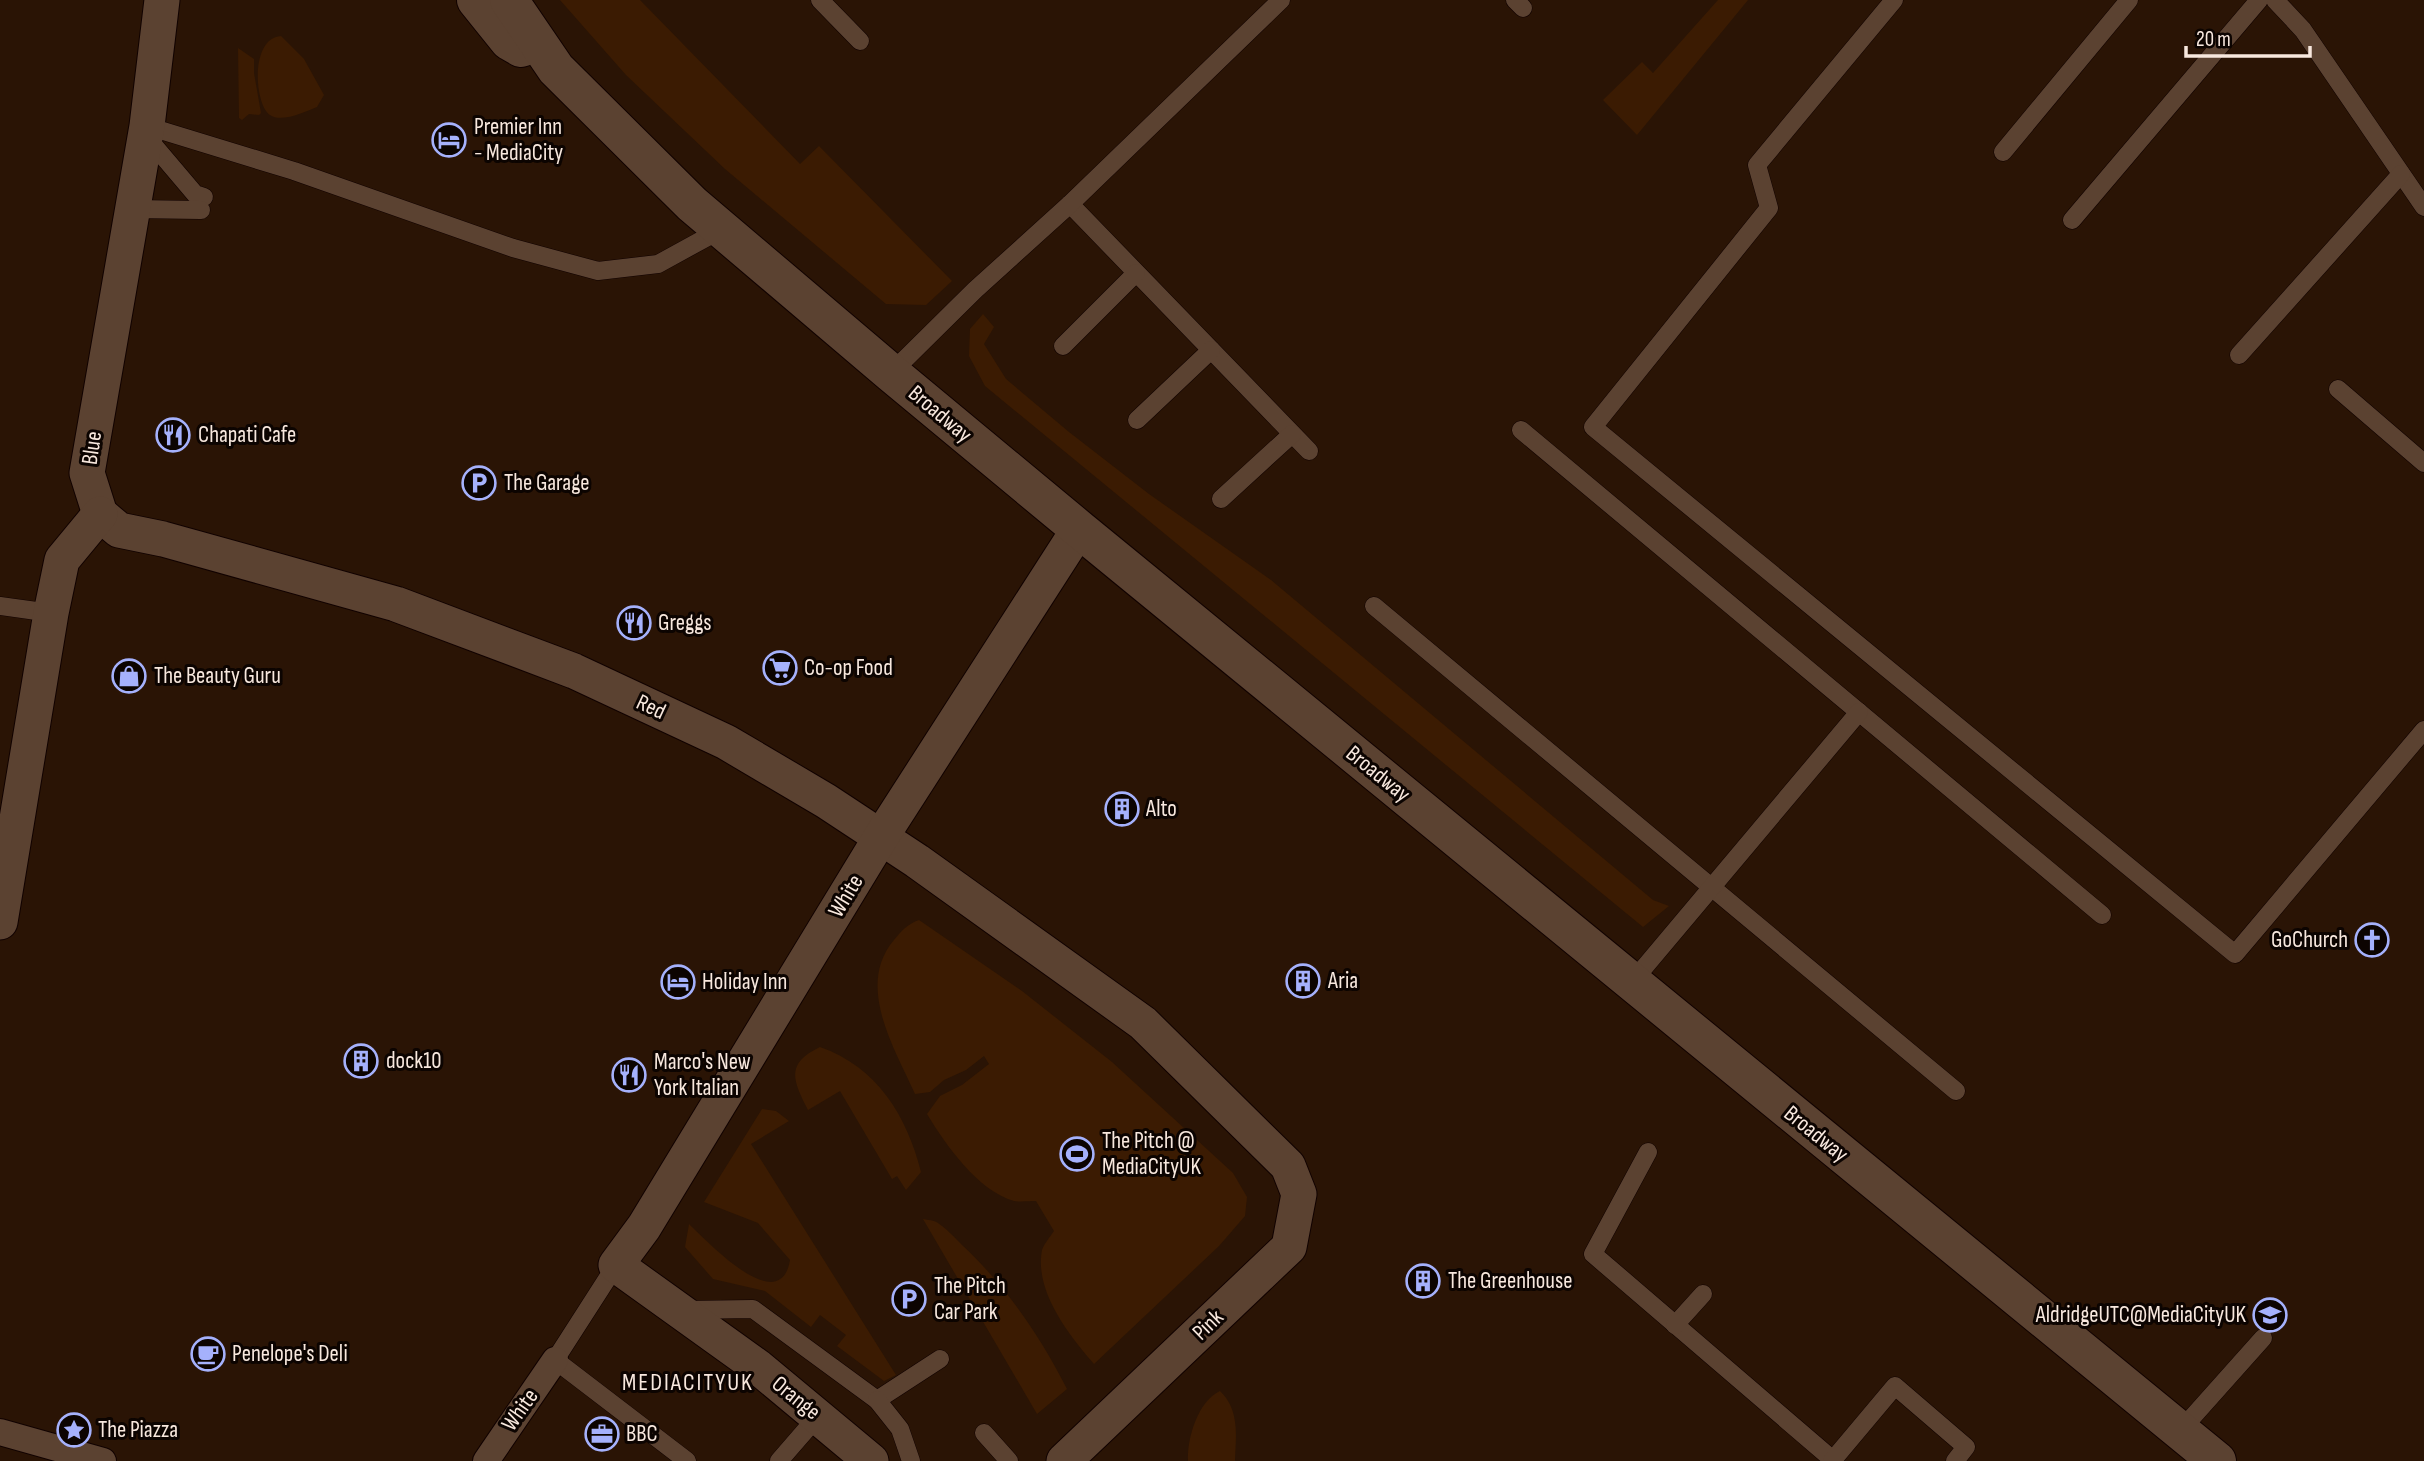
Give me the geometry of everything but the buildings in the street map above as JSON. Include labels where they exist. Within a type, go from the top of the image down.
[{"type":"street","name":"Blue","points":[[100,514],[87,473],[146,130],[162,0]]},
{"type":"street","name":"Broadway","points":[[462,0],[484,23],[556,69]]},
{"type":"street","name":"Broadway","points":[[476,0],[509,41]]},
{"type":"street","name":"Broadway","points":[[509,0],[556,69],[692,204],[1079,529],[2217,1461]]},
{"type":"street","points":[[0,922],[3,890],[62,560],[100,514]]},
{"type":"street","name":"Red","points":[[100,514],[119,530],[397,604],[574,671],[726,742],[881,837],[1143,1023],[1288,1166]]},
{"type":"street","name":"White","points":[[616,1265],[643,1227],[881,837],[1079,529]]},
{"type":"street","name":"Pink","points":[[1064,1461],[1289,1247],[1300,1194],[1288,1166]]},
{"type":"street","name":"Orange","points":[[616,1265],[758,1367],[871,1461]]},
{"type":"street","name":"White","points":[[486,1461],[555,1360]]},
{"type":"street","points":[[0,1432],[103,1461]]},
{"type":"lane","points":[[820,0],[860,41]]},
{"type":"lane","points":[[891,373],[1281,0]]},
{"type":"lane","points":[[1894,0],[1758,165],[1769,208],[1593,427],[2235,954],[2424,730]]},
{"type":"lane","points":[[2003,152],[2129,0]]},
{"type":"lane","points":[[2072,220],[2259,0]]},
{"type":"lane","points":[[2275,0],[2303,30],[2424,207]]},
{"type":"lane","points":[[132,209],[202,203],[146,130]]},
{"type":"lane","points":[[146,130],[293,171],[513,248],[598,271],[658,264],[722,229]]},
{"type":"lane","points":[[2239,355],[2401,174]]},
{"type":"lane","points":[[1070,204],[1309,451]]},
{"type":"lane","points":[[1063,346],[1136,273]]},
{"type":"lane","points":[[1137,420],[1211,350]]},
{"type":"lane","points":[[2338,389],[2424,463]]},
{"type":"lane","points":[[1521,430],[2102,915]]},
{"type":"lane","points":[[1221,499],[1292,434]]},
{"type":"lane","points":[[0,606],[51,613]]},
{"type":"lane","points":[[1374,606],[1956,1091]]},
{"type":"lane","points":[[1632,982],[1859,712]]},
{"type":"lane","points":[[1648,1152],[1593,1254],[1833,1460],[1895,1386],[1966,1447],[1955,1461]]},
{"type":"lane","points":[[616,1265],[555,1360],[687,1461]]},
{"type":"lane","points":[[1675,1325],[1703,1294]]},
{"type":"lane","points":[[678,1310],[753,1309],[877,1400],[900,1429],[911,1461]]},
{"type":"lane","points":[[2180,1431],[2263,1338]]},
{"type":"lane","points":[[877,1400],[940,1359]]},
{"type":"lane","points":[[779,1461],[818,1416]]},
{"type":"lane","points":[[984,1433],[1009,1461]]},
{"type":"shaded area","points":[[560,0],[640,0],[800,164],[819,146],[952,281],[926,305],[886,304],[725,169],[626,75]]},
{"type":"shaded area","points":[[1718,0],[1748,0],[1637,135],[1603,100],[1642,62],[1653,73]]},
{"type":"shaded area","points":[[281,36],[304,59],[324,95],[317,107],[280,118],[270,115],[265,109],[258,86],[258,72],[264,48],[271,40]]},
{"type":"shaded area","points":[[238,48],[254,59],[261,113],[249,114],[242,120],[239,118]]},
{"type":"shaded area","points":[[983,314],[994,327],[984,344],[1006,379],[1149,494],[1271,580],[1653,900],[1669,906],[1643,927],[985,386],[969,356],[970,329]]},
{"type":"shaded area","points":[[919,920],[1022,991],[1112,1062],[1233,1173],[1247,1197],[1245,1216],[1219,1246],[1094,1364],[1064,1326],[1048,1296],[1043,1281],[1042,1250],[1054,1231],[1036,1201],[1014,1201],[1001,1196],[975,1177],[943,1139],[927,1114],[940,1096],[962,1085],[989,1064],[984,1056],[966,1070],[944,1080],[930,1092],[915,1094],[889,1038],[878,997],[878,977],[883,958],[894,940],[905,928]]},
{"type":"shaded area","points":[[820,1047],[858,1067],[887,1096],[898,1113],[921,1172],[906,1190],[897,1176],[892,1179],[840,1091],[808,1110],[795,1074],[801,1060]]},
{"type":"shaded area","points":[[762,1109],[776,1111],[789,1121],[751,1144],[896,1375],[884,1381],[837,1346],[846,1335],[820,1315],[811,1327],[765,1291],[713,1279],[685,1247],[689,1224],[711,1246],[743,1271],[773,1282],[784,1276],[790,1260],[758,1223],[704,1202]]},
{"type":"shaded area","points":[[923,1219],[941,1225],[993,1277],[1021,1312],[1045,1350],[1067,1389],[1037,1414]]},
{"type":"shaded area","points":[[1220,1391],[1234,1415],[1235,1461],[1188,1461],[1189,1442],[1195,1421],[1206,1403]]},
{"type":"place","name":"Premier Inn - MediaCity","points":[[449,140]]},
{"type":"place","name":"Chapati Cafe","points":[[173,435]]},
{"type":"place","name":"The Garage","points":[[479,483]]},
{"type":"place","name":"Greggs","points":[[634,623]]},
{"type":"place","name":"Co-op Food","points":[[780,668]]},
{"type":"place","name":"The Beauty Guru","points":[[129,676]]},
{"type":"place","name":"Alto","points":[[1122,809]]},
{"type":"place","name":"GoChurch","points":[[2372,940]]},
{"type":"place","name":"Aria","points":[[1303,981]]},
{"type":"place","name":"Holiday Inn","points":[[678,982]]},
{"type":"place","name":"dock10","points":[[361,1061]]},
{"type":"place","name":"Marco's New York Italian","points":[[629,1075]]},
{"type":"place","name":"The Pitch @ MediaCityUK","points":[[1077,1154]]},
{"type":"place","name":"The Greenhouse","points":[[1423,1281]]},
{"type":"place","name":"The Pitch Car Park","points":[[909,1299]]},
{"type":"place","name":"AldridgeUTC@MediaCityUK","points":[[2270,1315]]},
{"type":"place","name":"Penelope's Deli","points":[[208,1354]]},
{"type":"place","name":"The Piazza","points":[[74,1430]]},
{"type":"place","name":"BBC","points":[[602,1434]]},
{"type":"district","name":"MEDIACITYUK","points":[[688,1382]]}]
